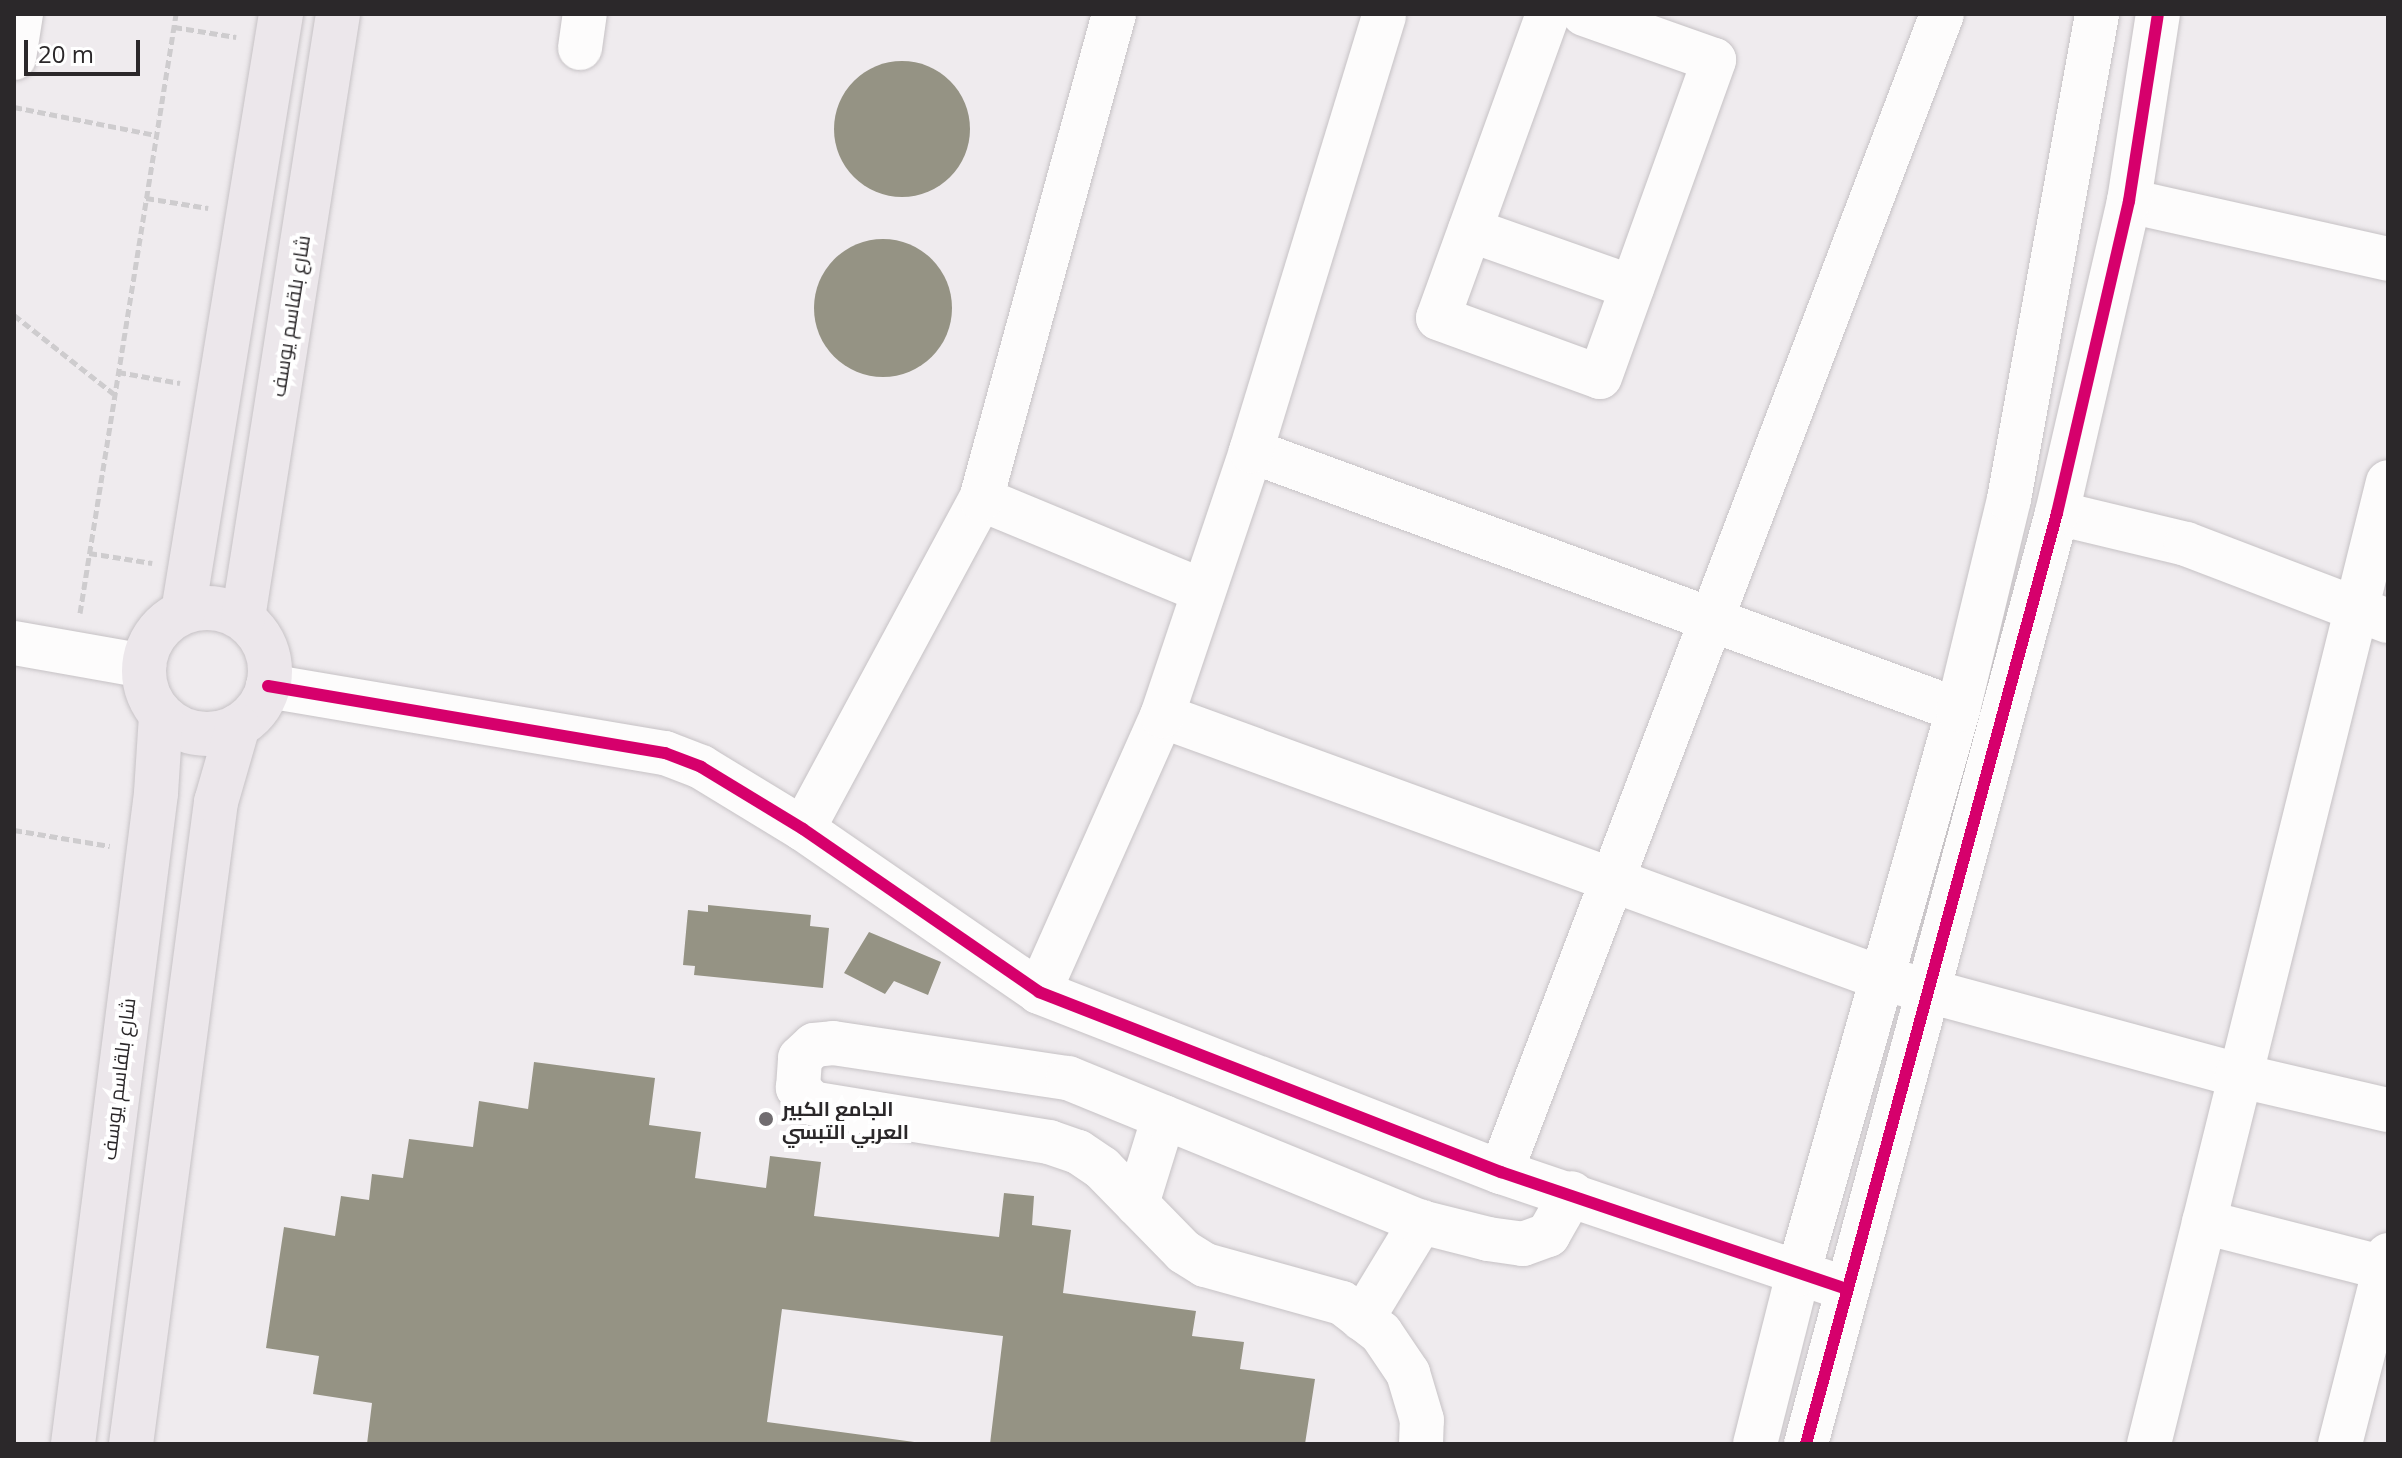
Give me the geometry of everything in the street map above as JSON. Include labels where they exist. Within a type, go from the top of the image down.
[{"type":"main road","name":"شارع بلقاسم يوسف","points":[[243,618],[338,14]]},
{"type":"main road","points":[[183,612],[279,29]]},
{"type":"main road","points":[[223,610],[243,618],[268,652],[268,686],[255,713],[238,726],[196,734],[161,715],[149,697],[144,666],[152,639],[183,612],[223,610]]},
{"type":"main road","name":"شارع بلقاسم يوسف","points":[[73,1444],[147,852],[161,715]]},
{"type":"main road","points":[[131,1444],[216,802],[238,726]]},
{"type":"street","points":[[14,58],[21,14]]},
{"type":"street","points":[[803,829],[981,499],[1114,14]]},
{"type":"street","points":[[1548,14],[1438,318],[1600,377],[1714,60],[1584,14]]},
{"type":"street","points":[[1501,1172],[1942,14]]},
{"type":"street","points":[[1806,1444],[1846,1289],[1932,992],[2057,513],[2129,201],[2158,14]]},
{"type":"street","points":[[1039,992],[1162,716],[1251,451],[1384,15]]},
{"type":"street","points":[[1755,1444],[1798,1274],[1958,710],[2009,499],[2086,19]]},
{"type":"street","points":[[2129,201],[2388,259]]},
{"type":"street","points":[[1470,230],[1632,287]]},
{"type":"street","points":[[1251,451],[1712,617],[1958,710]]},
{"type":"street","points":[[2149,1444],[2237,1075],[2373,613],[2388,482]]},
{"type":"street","points":[[981,499],[1203,591]]},
{"type":"street","points":[[2057,513],[2186,544],[2373,613]]},
{"type":"street","points":[[14,643],[144,666]]},
{"type":"street","points":[[268,686],[665,753],[726,779],[1039,992],[1501,1172],[1572,1193],[1846,1289]]},
{"type":"street","points":[[1162,716],[1611,883],[1881,978],[2237,1075],[2388,1110]]},
{"type":"street","points":[[1421,1444],[1422,1420],[1408,1373],[1381,1333],[1342,1303],[1296,1287],[1205,1265],[1184,1252],[1102,1168],[1049,1142],[812,1103],[798,1088],[796,1067],[806,1050],[833,1043],[1068,1078],[1421,1222],[1523,1244],[1548,1235],[1572,1193]]},
{"type":"street","points":[[1137,1204],[1164,1117]]},
{"type":"street","points":[[1362,1319],[1421,1222]]},
{"type":"street","points":[[2204,1222],[2386,1262],[2340,1444]]},
{"type":"path","points":[[73,653],[176,14]]},
{"type":"path","points":[[174,27],[279,29]]},
{"type":"path","points":[[14,107],[156,135]]},
{"type":"path","points":[[146,198],[248,215]]},
{"type":"path","points":[[14,315],[114,394]]},
{"type":"path","points":[[118,372],[219,390]]},
{"type":"path","points":[[89,553],[190,569]]},
{"type":"path","points":[[14,830],[147,852]]},
{"type":"building","points":[[902,61],[928,66],[950,81],[965,103],[970,129],[965,155],[950,177],[928,192],[902,197],[876,192],[854,177],[839,155],[834,129],[839,103],[854,81],[876,66]]},
{"type":"building","points":[[883,239],[910,244],[932,259],[947,281],[952,308],[947,335],[932,357],[910,372],[883,377],[856,372],[834,357],[819,335],[814,308],[819,281],[834,259],[856,244]]},
{"type":"building","points":[[708,905],[811,915],[810,926],[829,928],[823,988],[694,975],[695,966],[683,965],[688,910],[708,912]]},
{"type":"building","points":[[869,932],[941,962],[928,995],[894,981],[885,994],[844,973]]},
{"type":"building","points":[[534,1062],[655,1078],[649,1125],[701,1132],[695,1178],[766,1188],[770,1156],[821,1162],[814,1216],[999,1237],[1004,1193],[1034,1196],[1032,1225],[1071,1230],[1063,1293],[1196,1311],[1192,1336],[1244,1342],[1240,1369],[1315,1379],[1305,1444],[990,1444],[1003,1336],[782,1309],[767,1422],[929,1444],[367,1444],[372,1403],[313,1394],[319,1356],[266,1348],[284,1227],[335,1236],[341,1196],[369,1200],[372,1174],[403,1178],[409,1139],[473,1147],[479,1101],[528,1109]]},
{"type":"cycle path","points":[[1806,1444],[2057,513],[2129,201],[2158,14]]},
{"type":"cycle path","points":[[268,686],[665,753],[701,767],[803,829],[1039,992],[1501,1172],[1846,1289]]},
{"type":"place","name":"الجامع الكبير العربي التبسي","points":[[766,1119]]}]
